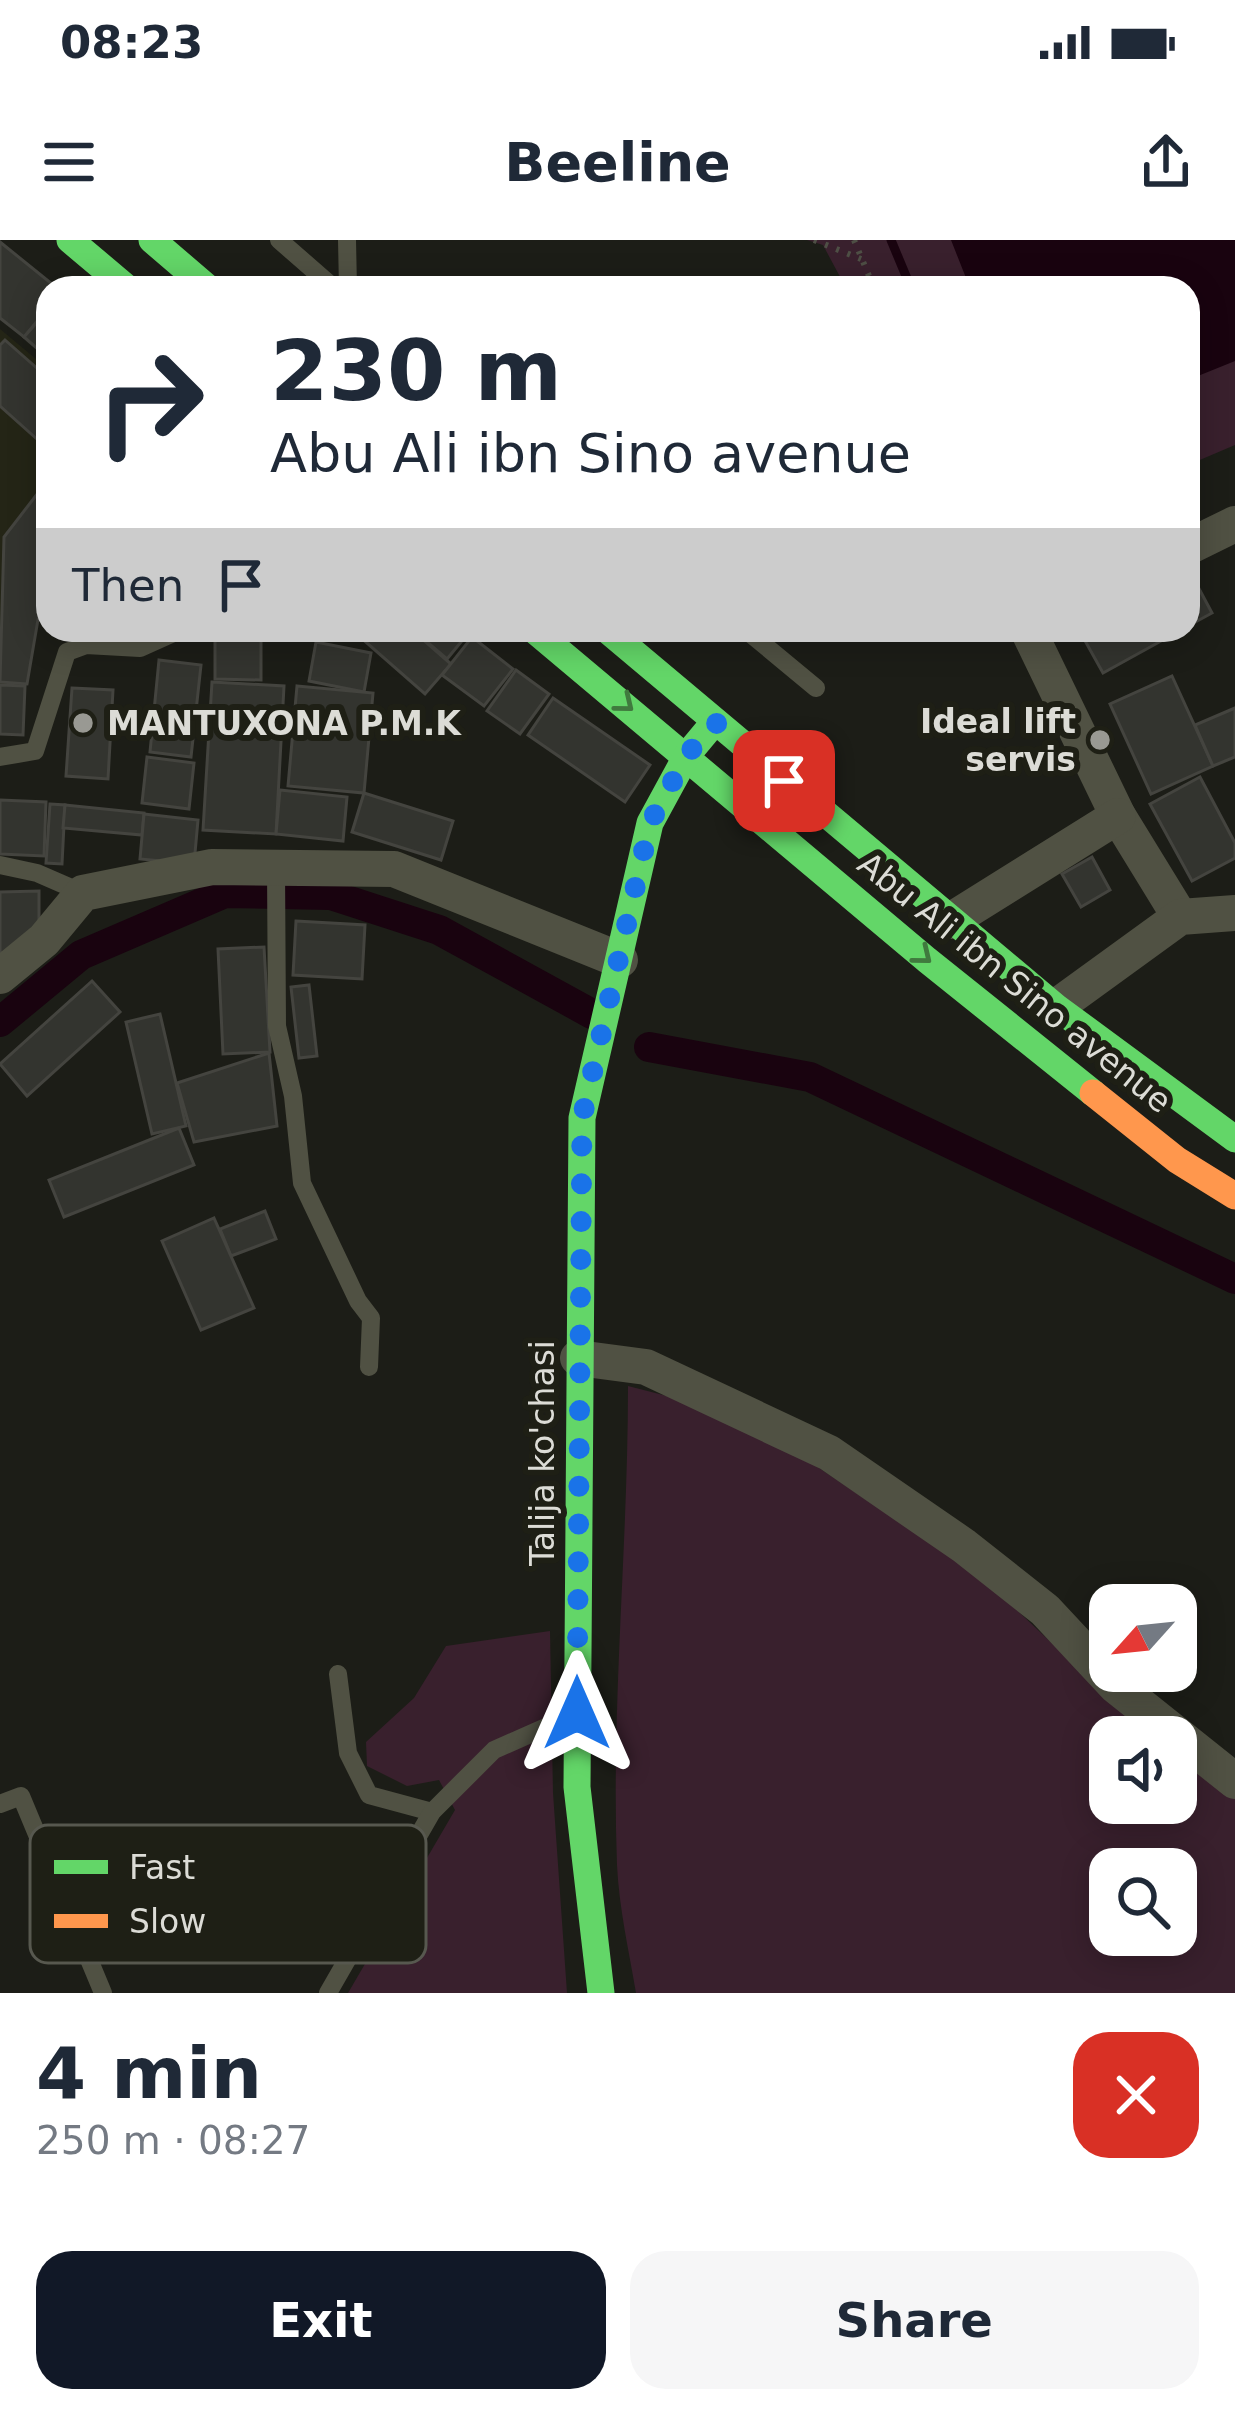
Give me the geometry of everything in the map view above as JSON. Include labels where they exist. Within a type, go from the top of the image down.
[{"type":"main road","points":[[70,240],[113,276]]},
{"type":"main road","points":[[152,240],[194,276]]},
{"type":"main road","name":"Abu Ali ibn Sino avenue","points":[[549,642],[860,904],[1178,1160],[1235,1196]]},
{"type":"main road","name":"Abu Ali ibn Sino avenue","points":[[621,642],[1056,1007],[1235,1139]]},
{"type":"main road","name":"Talija ko'chasi","points":[[602,1993],[577,1787],[582,1118],[650,823],[687,755],[715,722]]},
{"type":"main road","points":[[983,1002],[1010,969]]},
{"type":"street","points":[[1200,541],[1235,524]]},
{"type":"street","points":[[1034,642],[1118,816],[1180,917]]},
{"type":"street","points":[[950,921],[1118,816]]},
{"type":"street","points":[[0,976],[44,940],[83,893],[212,867],[394,869],[620,960]]},
{"type":"street","points":[[1056,1007],[1180,917],[1235,913]]},
{"type":"street","points":[[578,1358],[646,1367],[829,1453],[964,1546],[1045,1610],[1116,1686],[1235,1781]]},
{"type":"lane","points":[[279,240],[320,276]]},
{"type":"lane","points":[[347,240],[348,276]]},
{"type":"lane","points":[[0,757],[35,751],[68,652],[86,645],[140,648],[153,642]]},
{"type":"lane","points":[[760,642],[816,688]]},
{"type":"lane","points":[[0,865],[37,873],[83,893]]},
{"type":"lane","points":[[276,868],[277,1025],[293,1096],[302,1183],[358,1301],[371,1318],[369,1366]]},
{"type":"lane","points":[[338,1674],[348,1753],[369,1795],[432,1813]]},
{"type":"lane","points":[[425,1825],[494,1750],[577,1713]]},
{"type":"lane","points":[[0,1804],[21,1796],[33,1825]]},
{"type":"lane","points":[[91,1963],[103,1993]]},
{"type":"lane","points":[[328,1993],[345,1963]]},
{"type":"path","points":[[814,240],[861,259]]},
{"type":"path","points":[[854,240],[869,276]]},
{"type":"shaded area","points":[[807,240],[1235,240],[1235,445],[1200,460],[1200,276],[840,276],[823,245]]},
{"type":"shaded area","points":[[951,240],[1235,240],[1235,361],[1200,375],[1200,276],[965,276]]},
{"type":"shaded area","points":[[0,329],[36,359],[36,533],[19,552],[0,717]]},
{"type":"shaded area","points":[[628,1386],[702,1405],[813,1464],[983,1578],[1089,1678],[1089,1692],[1105,1692],[1135,1716],[1089,1716],[1089,1824],[1197,1824],[1197,1766],[1235,1796],[1235,1993],[636,1993],[617,1865]]},
{"type":"shaded area","points":[[550,1631],[553,1793],[567,1993],[348,1993],[366,1963],[426,1963],[426,1860],[455,1810],[439,1780],[407,1786],[367,1766],[366,1742],[414,1698],[446,1646]]},
{"type":"building","points":[[0,242],[42,276],[36,276],[36,322],[24,337],[0,318]]},
{"type":"building","points":[[36,324],[36,348],[24,337]]},
{"type":"building","points":[[5,340],[36,367],[36,438],[0,406],[0,345]]},
{"type":"building","points":[[36,496],[36,631],[27,684],[0,682],[4,537]]},
{"type":"building","points":[[1200,590],[1212,613],[1200,620]]},
{"type":"building","points":[[215,642],[261,642],[261,680],[215,679]]},
{"type":"building","points":[[316,642],[371,653],[364,692],[309,681]]},
{"type":"building","points":[[366,642],[426,642],[451,664],[425,694]]},
{"type":"building","points":[[427,642],[461,642],[447,659]]},
{"type":"building","points":[[468,642],[478,642],[513,669],[484,706],[442,675]]},
{"type":"building","points":[[1086,642],[1159,642],[1103,673]]},
{"type":"building","points":[[159,660],[201,665],[191,757],[150,752]]},
{"type":"building","points":[[516,670],[549,694],[520,734],[487,711]]},
{"type":"building","points":[[1172,676],[1213,766],[1151,794],[1110,704]]},
{"type":"building","points":[[212,682],[284,686],[276,834],[203,830]]},
{"type":"building","points":[[0,685],[25,686],[23,735],[0,734]]},
{"type":"building","points":[[297,686],[373,693],[364,793],[288,786]]},
{"type":"building","points":[[72,688],[113,690],[108,779],[66,776]]},
{"type":"building","points":[[553,698],[650,765],[625,802],[528,735]]},
{"type":"building","points":[[1235,708],[1235,757],[1213,766],[1195,725]]},
{"type":"building","points":[[147,757],[194,763],[189,809],[142,803]]},
{"type":"building","points":[[1200,777],[1235,843],[1235,858],[1192,881],[1150,804]]},
{"type":"building","points":[[280,790],[347,797],[343,841],[276,834]]},
{"type":"building","points":[[364,793],[453,821],[441,860],[352,832]]},
{"type":"building","points":[[0,800],[46,802],[44,856],[0,854]]},
{"type":"building","points":[[50,804],[65,805],[62,864],[46,863]]},
{"type":"building","points":[[65,805],[144,813],[142,835],[63,828]]},
{"type":"building","points":[[144,814],[198,820],[194,864],[140,859]]},
{"type":"building","points":[[1092,857],[1110,890],[1081,907],[1062,874]]},
{"type":"building","points":[[39,891],[39,937],[0,954],[0,892]]},
{"type":"building","points":[[296,921],[365,925],[362,979],[293,975]]},
{"type":"building","points":[[264,947],[270,1052],[223,1054],[218,949]]},
{"type":"building","points":[[92,981],[120,1012],[27,1096],[0,1064]]},
{"type":"building","points":[[309,985],[317,1056],[299,1058],[291,987]]},
{"type":"building","points":[[160,1014],[186,1126],[152,1134],[126,1022]]},
{"type":"building","points":[[269,1053],[277,1126],[194,1142],[177,1083]]},
{"type":"building","points":[[179,1128],[194,1165],[64,1217],[49,1180]]},
{"type":"building","points":[[265,1211],[276,1239],[231,1256],[220,1229]]},
{"type":"building","points":[[214,1218],[254,1308],[201,1330],[162,1241]]},
{"type":"waterway","points":[[891,240],[906,276]]},
{"type":"waterway","points":[[0,1022],[81,955],[225,893],[331,895],[439,930],[592,1014]]},
{"type":"waterway","points":[[649,1047],[810,1077],[1235,1279]]},
{"type":"traffic: fast","points":[[70,240],[113,276]]},
{"type":"traffic: fast","points":[[152,240],[194,276]]},
{"type":"traffic: fast","points":[[548,642],[1093,1093]]},
{"type":"traffic: fast","points":[[621,642],[1056,1007],[1235,1139]]},
{"type":"traffic: fast","points":[[601,1993],[577,1787],[582,1118],[650,823],[687,755],[712,725]]},
{"type":"traffic: slow","points":[[1093,1093],[1177,1160],[1235,1196]]},
{"type":"place","name":"MANTUXONA P.M.K","points":[[83,723]]},
{"type":"place","name":"Ideal lift servis","points":[[1100,740]]},
{"type":"route","points":[[577,1713],[582,1118],[650,823],[687,755],[715,722],[784,781]]}]
